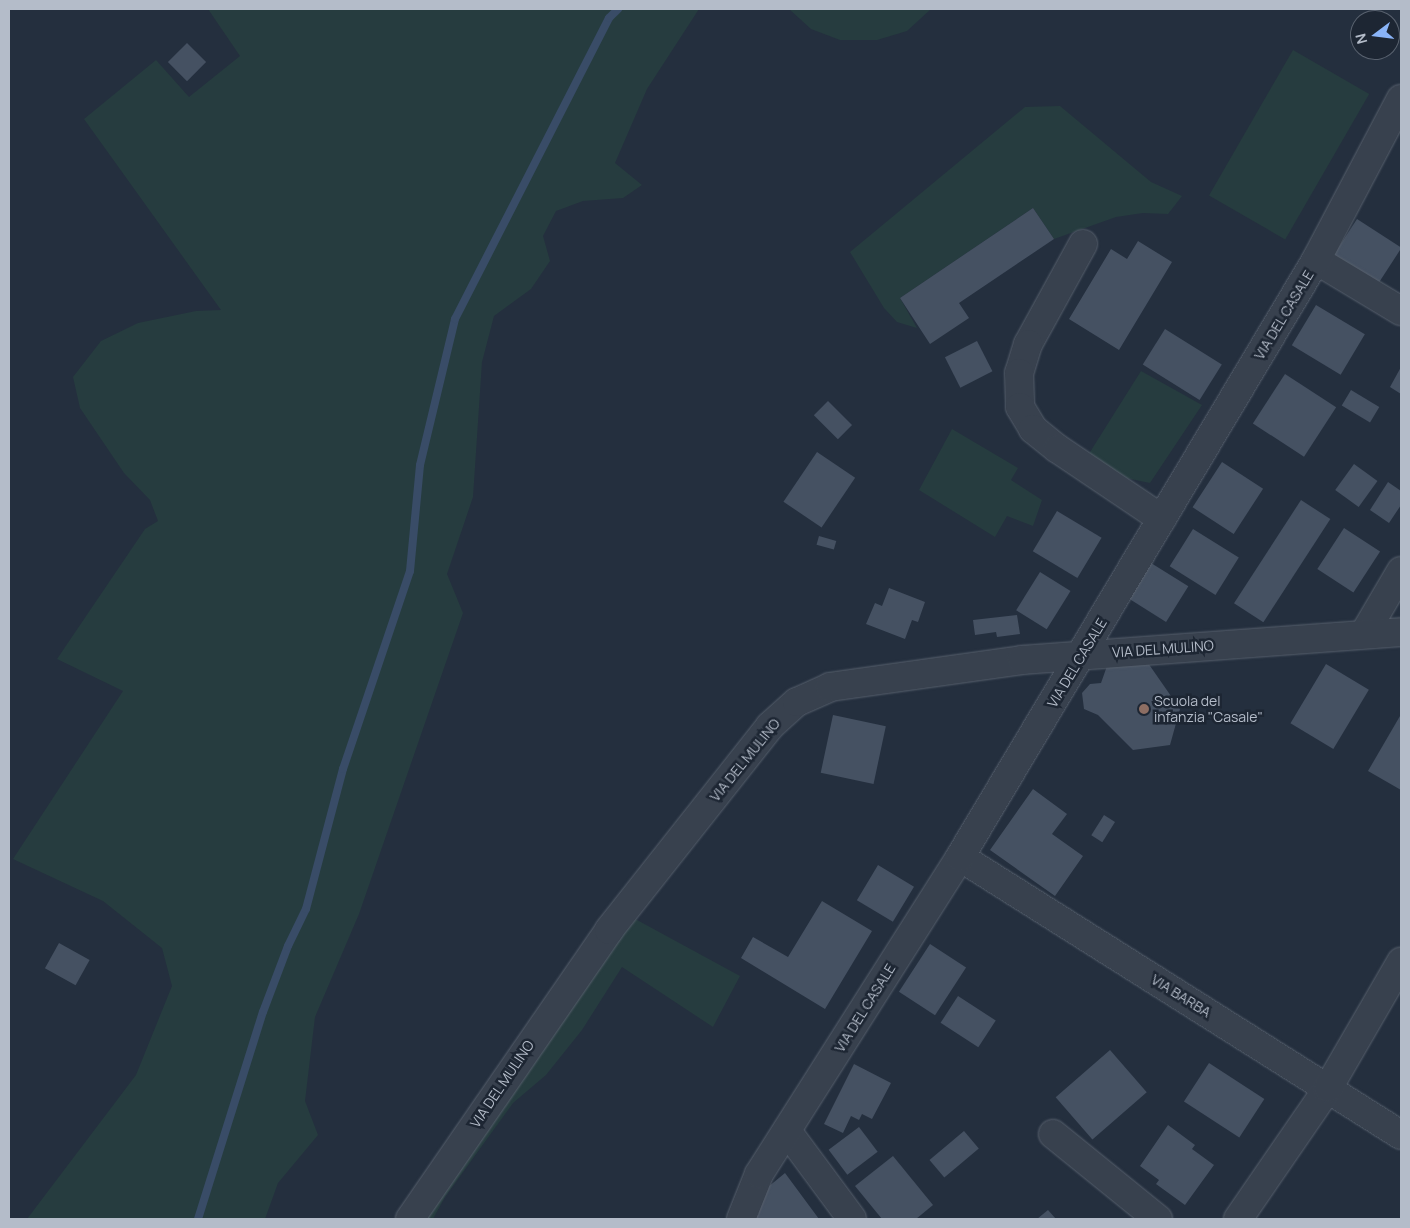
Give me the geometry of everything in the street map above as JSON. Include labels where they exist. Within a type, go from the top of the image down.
[{"type":"street","name":"VIA DEL CASALE","points":[[741,1219],[754,1182],[960,857],[1316,260],[1401,98]]},
{"type":"street","points":[[1083,244],[1028,344],[1019,372],[1020,407],[1033,429],[1058,449],[1162,518]]},
{"type":"street","points":[[1316,260],[1401,311]]},
{"type":"street","points":[[1364,634],[1401,571]]},
{"type":"street","name":"VIA DEL MULINO","points":[[410,1219],[585,963],[787,709],[809,694],[830,687],[1082,654],[1401,632]]},
{"type":"street","name":"VIA BARBA","points":[[960,857],[1401,1134]]},
{"type":"street","points":[[1238,1219],[1328,1088],[1401,962]]},
{"type":"street","points":[[787,1130],[852,1219]]},
{"type":"street","points":[[1053,1134],[1158,1219]]},
{"type":"green space","points":[[208,9],[699,9],[647,89],[615,163],[642,185],[623,198],[583,201],[556,211],[543,236],[550,261],[531,289],[494,316],[482,362],[473,497],[447,574],[463,613],[359,914],[315,1017],[305,1101],[318,1135],[278,1183],[265,1219],[27,1219],[136,1075],[172,986],[162,948],[103,901],[13,859],[123,691],[57,659],[145,529],[158,521],[150,500],[124,473],[80,408],[73,377],[101,341],[138,323],[196,311],[221,310],[84,119],[156,60],[189,97],[240,56]]},
{"type":"green space","points":[[789,9],[931,9],[907,31],[877,40],[840,40],[811,29]]},
{"type":"green space","points":[[1293,50],[1369,94],[1285,239],[1209,195]]},
{"type":"green space","points":[[1060,106],[1151,182],[1182,196],[1168,214],[1143,213],[1116,217],[1054,239],[1033,208],[900,298],[917,328],[897,322],[884,308],[850,252],[1025,107]]},
{"type":"green space","points":[[1141,371],[1202,405],[1150,483],[1102,473],[1085,460]]},
{"type":"green space","points":[[952,429],[1018,468],[1011,480],[1042,500],[1033,526],[1007,516],[995,537],[919,490]]},
{"type":"green space","points":[[626,914],[740,976],[713,1027],[622,967],[582,1030],[546,1075],[513,1103],[445,1197],[433,1219],[414,1219]]},
{"type":"building","points":[[187,43],[206,62],[187,81],[168,62]]},
{"type":"building","points":[[1033,208],[1054,239],[959,303],[969,318],[930,344],[900,298]]},
{"type":"building","points":[[1357,219],[1401,248],[1377,285],[1333,256]]},
{"type":"building","points":[[1138,241],[1172,262],[1119,350],[1069,319],[1111,249],[1127,259]]},
{"type":"building","points":[[1316,305],[1365,334],[1341,375],[1292,345]]},
{"type":"building","points":[[1165,329],[1222,365],[1200,400],[1143,365]]},
{"type":"building","points":[[977,341],[992,371],[960,388],[945,357]]},
{"type":"building","points":[[1401,367],[1401,394],[1390,387]]},
{"type":"building","points":[[1285,374],[1336,407],[1304,457],[1253,423]]},
{"type":"building","points":[[1351,390],[1379,407],[1370,422],[1342,405]]},
{"type":"building","points":[[828,401],[852,425],[838,439],[814,415]]},
{"type":"building","points":[[817,452],[855,478],[822,527],[783,502]]},
{"type":"building","points":[[1222,462],[1263,489],[1234,534],[1193,507]]},
{"type":"building","points":[[1354,464],[1377,481],[1359,507],[1335,490]]},
{"type":"building","points":[[1388,482],[1401,491],[1401,505],[1389,523],[1370,510]]},
{"type":"building","points":[[1301,500],[1330,519],[1263,622],[1234,603]]},
{"type":"building","points":[[1057,511],[1102,538],[1077,578],[1033,551]]},
{"type":"building","points":[[1344,528],[1380,551],[1353,593],[1317,569]]},
{"type":"building","points":[[1193,529],[1239,558],[1215,595],[1170,566]]},
{"type":"building","points":[[819,536],[836,541],[834,550],[817,545]]},
{"type":"building","points":[[1151,563],[1188,586],[1166,622],[1129,599]]},
{"type":"building","points":[[1040,572],[1071,591],[1047,629],[1016,610]]},
{"type":"building","points":[[889,588],[925,602],[918,622],[912,620],[905,639],[866,624],[875,603],[882,606]]},
{"type":"building","points":[[1017,615],[1020,634],[997,637],[996,632],[975,635],[973,620]]},
{"type":"building","points":[[1148,663],[1180,709],[1170,745],[1133,750],[1098,715],[1084,709],[1082,693],[1090,684],[1101,683],[1107,666]]},
{"type":"building","points":[[1326,664],[1369,690],[1333,749],[1290,723]]},
{"type":"building","points":[[833,715],[886,726],[874,784],[821,773]]},
{"type":"building","points":[[1401,717],[1401,790],[1368,771]]},
{"type":"building","points":[[1033,789],[1067,814],[1052,834],[1083,856],[1055,896],[990,850]]},
{"type":"building","points":[[1104,815],[1115,822],[1102,842],[1091,835]]},
{"type":"building","points":[[878,865],[914,887],[893,922],[857,900]]},
{"type":"building","points":[[822,901],[872,931],[825,1009],[741,958],[753,937],[788,957]]},
{"type":"building","points":[[59,943],[90,960],[76,985],[45,968]]},
{"type":"building","points":[[930,944],[966,967],[935,1015],[899,992]]},
{"type":"building","points":[[958,996],[996,1021],[978,1047],[941,1023]]},
{"type":"building","points":[[1110,1050],[1147,1092],[1092,1139],[1056,1097]]},
{"type":"building","points":[[1209,1063],[1264,1099],[1239,1138],[1184,1102]]},
{"type":"building","points":[[854,1064],[891,1083],[872,1119],[862,1114],[859,1120],[851,1116],[843,1133],[824,1124]]},
{"type":"building","points":[[1168,1125],[1195,1145],[1192,1149],[1214,1165],[1185,1205],[1156,1184],[1159,1180],[1140,1166]]},
{"type":"building","points":[[859,1127],[878,1152],[847,1175],[829,1150]]},
{"type":"building","points":[[964,1131],[979,1149],[944,1178],[930,1160]]},
{"type":"building","points":[[893,1156],[933,1205],[916,1219],[882,1219],[855,1186]]},
{"type":"building","points":[[785,1173],[819,1219],[752,1219],[759,1214],[750,1202]]},
{"type":"building","points":[[1048,1210],[1056,1219],[1037,1219]]},
{"type":"waterway","points":[[198,1219],[263,1012],[288,946],[306,909],[343,769],[410,571],[420,465],[455,319],[609,18],[618,9]]},
{"type":"place","name":"Scuola del infanzia \"Casale\"","points":[[1144,709]]}]
